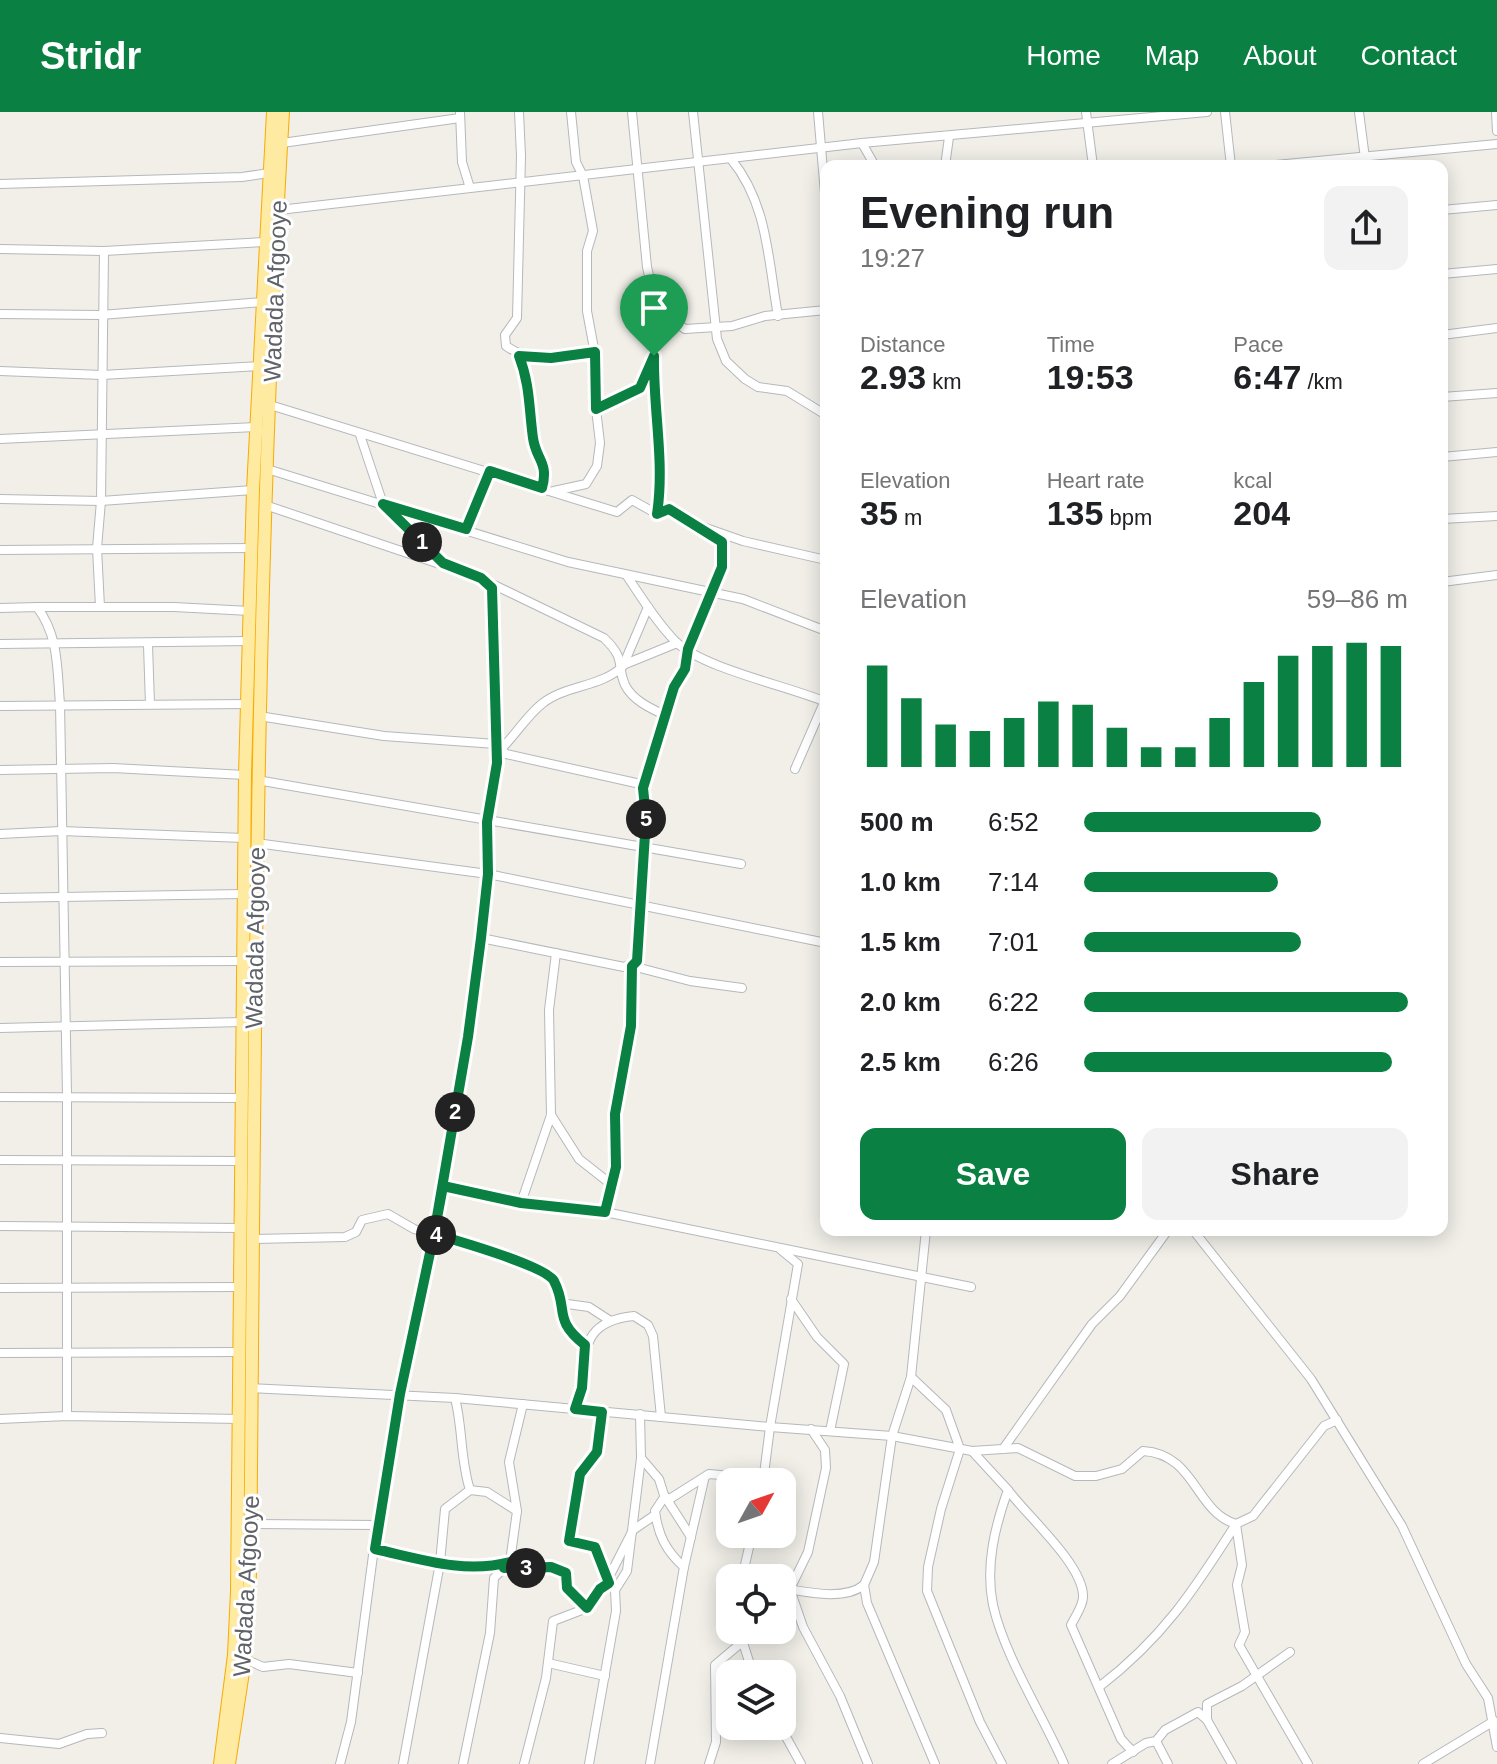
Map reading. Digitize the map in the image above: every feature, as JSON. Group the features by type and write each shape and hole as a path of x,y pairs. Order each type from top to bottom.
{"highway":[{"name":"Wadada Afgooye","path":"229,1764 245,1659 251,1524 251,777 248,704 253,490 273,112"},
{"name":"Wadada Afgooye","path":"251,777 259,716 283,112"},
{"name":"Wadada Afgooye","path":"220,1764 234,1642 241,1352 243,894 250,840"}],"street":[{"path":"519,112 517,318 505,335 506,346 519,356 529,383 533,442 546,473 542,488"},
{"path":"553,491 586,484 597,466 600,443 595,352 587,311 586,276 593,231 583,176 576,162 571,112"},
{"path":"632,112 651,293 657,310 653,404 662,474 657,514"},
{"path":"693,112 716,326 726,361 758,387 787,391 820,411"},
{"path":"818,112 820,160"},
{"path":"279,210 862,143 949,137 1087,116 1207,112"},
{"path":"1225,112 1230,160"},
{"path":"1359,112 1366,160"},
{"path":"1496,112 1497,131"},
{"path":"282,143 460,115 462,162 470,188"},
{"path":"1087,116 1092,160"},
{"path":"946,160 949,137"},
{"path":"862,143 872,160"},
{"path":"1381,160 1497,144"},
{"path":"731,159 749,180 761,213 778,316"},
{"path":"1308,160 1332,160"},
{"path":"0,184 242,177 269,173"},
{"path":"1448,209 1497,205"},
{"path":"0,249 104,251 265,242"},
{"path":"100,607 97,548 101,501 104,251"},
{"path":"1448,273 1497,269"},
{"path":"0,314 101,315 262,302"},
{"path":"657,310 685,329 820,311"},
{"path":"1448,334 1497,328"},
{"path":"519,356 551,358 595,352"},
{"path":"596,409 640,388 654,356"},
{"path":"0,371 102,375 259,366"},
{"path":"1448,397 1497,393"},
{"path":"270,405 617,512 632,500 657,514"},
{"path":"0,439 257,427"},
{"path":"360,435 383,504 443,563"},
{"path":"1448,456 1497,452"},
{"path":"267,469 568,562 743,599 820,629"},
{"path":"466,529 490,471"},
{"path":"0,499 101,501 253,490"},
{"path":"265,505 443,563 604,638 615,649 623,666 625,686 638,701 667,716"},
{"path":"657,514 669,509 703,527 743,541 820,559"},
{"path":"1448,519 1497,516"},
{"path":"605,1212 616,1167 615,1114 631,1026 632,966 637,961 642,907 643,788 688,649 722,567 722,542 703,527"},
{"path":"0,550 252,548"},
{"path":"1448,581 1497,575"},
{"path":"627,576 677,643 720,667 820,698"},
{"path":"340,1764 358,1673 377,1525 400,1394 443,1186 481,938 488,874 487,822 498,747 494,596 487,581"},
{"path":"37,607 48,622 55,644 60,704 61,896 67,1095 64,1226 67,1416"},
{"path":"623,666 648,607"},
{"path":"0,608 250,611"},
{"path":"0,644 148,645 250,641"},
{"path":"498,747 542,703 573,687 603,679 623,666 677,643"},
{"path":"148,645 150,704"},
{"path":"0,706 248,704"},
{"path":"795,769 820,712"},
{"path":"259,716 384,736 498,747 636,783 643,788"},
{"path":"0,770 113,768 251,777 487,822 644,845 741,864"},
{"path":"0,834 61,831 250,840 488,874 820,942"},
{"path":"0,898 243,894"},
{"path":"481,938 632,966 690,981 742,988"},
{"path":"521,1203 551,1115 549,1010 556,953"},
{"path":"0,962 242,961"},
{"path":"0,1028 242,1022"},
{"path":"0,1097 242,1098"},
{"path":"551,1115 579,1159 612,1185"},
{"path":"0,1160 240,1161"},
{"path":"443,1186 521,1203 605,1212 971,1287"},
{"path":"252,1239 345,1237 356,1232 362,1220 388,1214 414,1229 490,1251 549,1275 564,1324 585,1345"},
{"path":"0,1226 240,1228"},
{"path":"796,1590 855,1593 864,1585 874,1562 892,1436 911,1377 925,1236"},
{"path":"1003,1449 1033,1403 1163,1236"},
{"path":"1198,1236 1311,1379 1402,1526 1466,1664 1488,1698 1495,1720 1497,1747"},
{"path":"765,1468 798,1264 781,1250"},
{"path":"0,1288 240,1287"},
{"path":"791,1299 817,1337 844,1364 830,1431"},
{"path":"560,1303 589,1307 609,1320"},
{"path":"575,1409 582,1388 585,1345 597,1329 609,1320 634,1316 648,1325 653,1336 661,1417"},
{"path":"0,1353 241,1352"},
{"path":"911,1377 946,1410 960,1449 947,1485 926,1583 980,1722 1002,1764"},
{"path":"251,1388 455,1398 892,1436 972,1451 1018,1448 1075,1476 1096,1476 1122,1469 1143,1451 1159,1452 1179,1464 1222,1520 1236,1524"},
{"path":"455,1398 464,1439 461,1462 470,1490"},
{"path":"463,1764 490,1633 494,1578 507,1565 517,1511 509,1462 523,1404"},
{"path":"589,1764 616,1611 611,1583 595,1547 569,1541 580,1474 597,1452 602,1412"},
{"path":"524,1764 548,1663 553,1621 587,1608 600,1589 627,1571 641,1458 640,1414"},
{"path":"0,1419 67,1416 240,1419"},
{"path":"1099,1687 1138,1657 1191,1597 1236,1524 1253,1516 1324,1426 1337,1420"},
{"path":"796,1572 808,1552 826,1468 825,1450 811,1429"},
{"path":"972,1451 1060,1551 1083,1592 1083,1602 1071,1625 1121,1739 1133,1752"},
{"path":"641,1458 659,1479 691,1537"},
{"path":"684,1567 662,1540 655,1515 657,1504 716,1473"},
{"path":"650,1764 684,1567 704,1480"},
{"path":"403,1764 440,1563 445,1509 470,1490 487,1492 517,1511"},
{"path":"1008,1490 994,1527 991,1558 993,1605 1064,1764"},
{"path":"611,1583 633,1530 655,1515"},
{"path":"251,1524 377,1525"},
{"path":"1236,1524 1242,1565 1237,1585 1245,1632 1239,1645 1308,1764"},
{"path":"375,1549 440,1563 486,1568 507,1565 551,1567 566,1573 567,1588 587,1608"},
{"path":"864,1585 867,1603 935,1764"},
{"path":"796,1611 840,1696 868,1764"},
{"path":"709,1764 716,1742 715,1665 740,1644"},
{"path":"1207,1720 1207,1704 1290,1652"},
{"path":"245,1659 263,1667 289,1664 358,1673"},
{"path":"548,1663 605,1676"},
{"path":"1112,1764 1156,1741 1165,1730 1198,1712 1207,1720 1232,1764"},
{"path":"1423,1764 1495,1720"},
{"path":"0,1738 59,1744 87,1734 102,1733"},
{"path":"788,1740 801,1764"},
{"path":"1156,1741 1168,1764"}],"route":[{"path":"654,356 640,388 596,409 595,352 551,358 519,356 529,383 533,442 546,473 542,488 490,471 466,529 383,504 443,563 487,581 492,588 497,763 487,822 488,874 468,1037 434,1234 400,1394 375,1549 462,1567 486,1568 510,1562 504,1568 551,1567 566,1573 567,1588 587,1608 604,1584 609,1583 609,1577 595,1547 569,1541 580,1474 597,1452 602,1412 575,1409 582,1388 585,1345 564,1324 556,1285 549,1275 490,1251 434,1234 443,1186 521,1203 605,1212 616,1167 615,1114 631,1026 632,966 637,961 642,907 646,818 643,788 674,687 685,669 688,649 722,567 722,542 703,527 669,509 657,514 662,474 653,404 654,356"}]}
